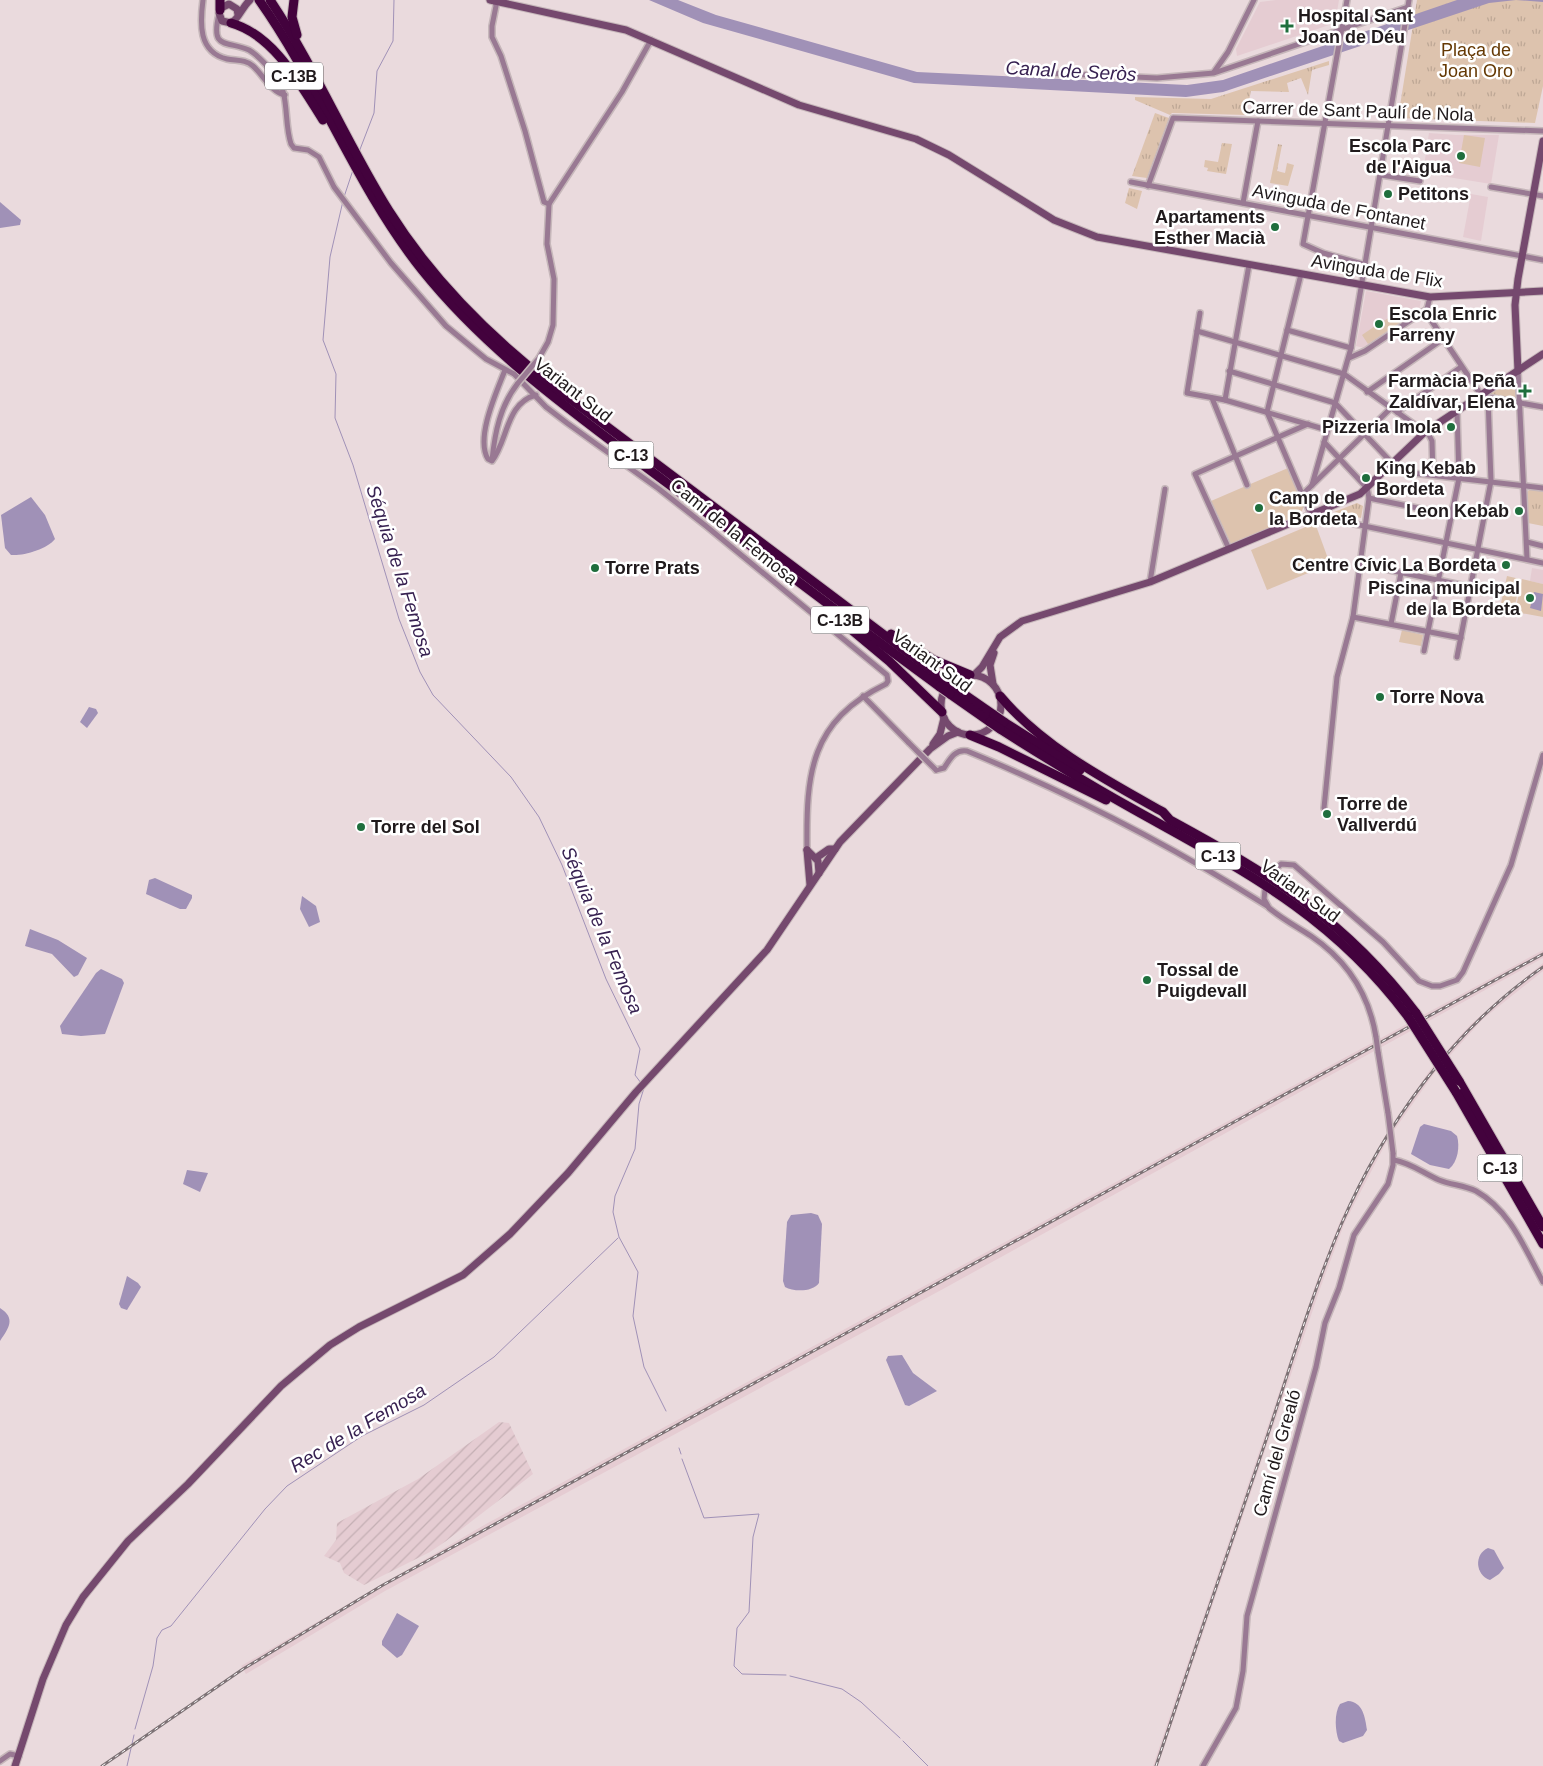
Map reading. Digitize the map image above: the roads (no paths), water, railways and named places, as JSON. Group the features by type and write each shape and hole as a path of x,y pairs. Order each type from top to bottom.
{"highway":[{"path":"219,12 220,0"},
{"name":"C-13B","path":"294,0 292,11 295,30 324,92"},
{"name":"C-13","path":"266,2 298,46 394,219 420,256 450,292 492,335 557,389 772,552"},
{"name":"C-13","path":"266,2 339,145"},
{"name":"C-13B","path":"228,23 256,33 279,58 312,103 339,145"},
{"name":"Variant Sud","path":"339,145 362,185 391,228 450,303 503,355 576,414 735,534 942,683"},
{"name":"C-13B","path":"735,534 738,540 868,643 943,715"},
{"name":"C-13B","path":"772,552 778,552 851,607 921,653 944,666 972,675"},
{"name":"Variant Sud","path":"772,552 952,691 1002,725 1097,788 1244,871 1292,902 1332,934 1412,1015"},
{"path":"1000,696 1019,715 1066,753 1110,782 1163,812 1170,820"},
{"name":"Variant Sud","path":"1002,725 1170,820"},
{"path":"970,735 999,747 1122,808 1234,868 1244,871"},
{"name":"C-13","path":"1170,820 1268,875 1318,911 1369,958 1459,1081 1523,1193 1531,1200 1543,1220"},
{"name":"C-13","path":"1412,1015 1543,1244"},
{"path":"1523,1193 1543,1227"}],"main road":[{"path":"249,0 238,15 228,23 220,19 219,12 224,6 249,0"},
{"name":"Avinguda de Flix","path":"493,0 620,28 652,39 799,105 900,134 927,144 1066,226 1097,237 1430,297 1543,291"},
{"path":"232,5 237,9 238,15"},
{"path":"1518,371 1516,292 1543,142"},
{"path":"15,1766 42,1679 66,1625 83,1597 128,1542 188,1484 281,1386 330,1345 359,1327 463,1275 490,1254 568,1173 646,1082 767,950 835,848 930,749 940,734 943,715 942,700 946,688 958,678 972,675 982,667 996,641 1004,633 1015,625 1026,621 1147,583 1354,497 1367,488 1425,432 1484,395 1543,354"},
{"path":"992,658 1004,638 1026,621"},
{"path":"943,715 958,732 970,735 983,733 994,725 1001,709 1000,696 993,684 990,668 994,649 1004,633"},
{"path":"972,675 986,679 993,684"},
{"path":"930,749 948,736 958,732"},
{"path":"816,858 829,849 835,848"},
{"path":"807,850 816,858 821,869"},
{"path":"807,850 810,886"},
{"path":"809,866 821,869"}],"street":[{"path":"203,0 201,28 208,46 222,57 249,63 275,90 284,95"},
{"path":"493,0 496,6 492,37 501,56 525,131 538,186 544,202 548,204"},
{"path":"1214,72 1226,55 1254,0"},
{"path":"1347,0 1302,244 1323,253 1366,265"},
{"path":"1312,484 1349,358 1382,175 1409,0"},
{"path":"1022,72 1157,78 1214,72 1238,66 1408,7"},
{"path":"218,32 219,12"},
{"path":"218,32 228,23"},
{"name":"Camí de la Femosa","path":"218,32 220,39 225,44 247,50 258,58 279,80 284,95 291,144 294,148 308,150 319,157 341,195 391,263 446,326 486,359 514,374 567,423 706,526 882,670 888,677 888,681 849,706 833,724 812,766 807,805 807,850"},
{"path":"492,461 499,420 506,402 518,383 539,358 548,342 553,325 554,280 547,236 548,204 622,92 652,39"},
{"path":"1226,55 1230,64 1238,66"},
{"name":"Carrer de Sant Paulí de Nola","path":"1148,186 1173,118 1543,131"},
{"path":"1243,203 1258,120"},
{"path":"1382,175 1420,181"},
{"name":"Avinguda de Fontanet","path":"1131,182 1373,226 1543,260"},
{"path":"1490,187 1543,196"},
{"path":"1225,400 1249,265"},
{"path":"1300,274 1266,412 1311,514 1543,562"},
{"path":"1430,297 1427,309 1429,317 1461,367 1484,395 1491,481 1457,657"},
{"path":"1349,358 1365,351 1427,309"},
{"path":"1200,312 1187,393 1225,400 1327,430"},
{"path":"1287,330 1351,348"},
{"path":"1197,331 1344,374 1425,432 1432,441 1433,475"},
{"path":"1367,392 1443,339"},
{"path":"1397,412 1461,367"},
{"path":"492,461 486,456 485,436 490,407 505,370"},
{"path":"1229,371 1335,403 1392,463"},
{"path":"1518,371 1527,559"},
{"path":"492,461 498,453 515,410 525,398 536,395"},
{"path":"1484,395 1543,407"},
{"path":"1212,398 1247,485"},
{"path":"1303,494 1391,408"},
{"path":"1424,651 1459,478 1457,411"},
{"path":"1229,549 1195,474 1308,424"},
{"path":"1324,442 1367,488 1369,498 1353,617 1338,677 1324,808"},
{"path":"1385,470 1543,488"},
{"path":"1147,583 1165,489"},
{"path":"1369,498 1451,514"},
{"path":"1327,508 1330,518"},
{"path":"1526,542 1543,546"},
{"path":"1360,564 1471,587"},
{"path":"1391,624 1401,573"},
{"path":"1353,617 1461,638"},
{"name":"Camí del Grealó","path":"863,696 936,770 944,768 954,754 960,750 967,751 1071,797 1217,874 1267,906 1324,947 1347,969 1359,985 1368,1004 1376,1038 1394,1160 1386,1189 1359,1225 1348,1249 1339,1288 1325,1323 1316,1367 1249,1610 1245,1627 1242,1677 1236,1708 1202,1766"},
{"path":"1273,872 1283,863 1296,867 1383,942 1419,981 1432,986 1440,986 1457,980 1501,892 1511,865 1543,755"},
{"path":"1265,890 1264,898 1267,906"},
{"path":"1394,1160 1410,1164 1437,1179 1468,1187 1484,1196 1514,1228 1543,1282"},
{"path":"0,1761 10,1754 19,1756"}],"waterway":[{"name":"Séquia de la Femosa","path":"359,152 374,113 377,71 393,41 394,0"},
{"name":"Séquia de la Femosa","path":"344,197 353,170"},
{"name":"Séquia de la Femosa","path":"343,201 330,257 323,340 336,374 335,418 353,465 399,619 420,672 433,695 511,777 539,817 562,865 606,979 640,1049 635,1075 641,1083"},
{"name":"Séquia de la Femosa","path":"644,1088 639,1104 635,1149 615,1196 613,1212 619,1237 638,1272 633,1316 644,1367 666,1411"},
{"name":"Rec de la Femosa","path":"135,1729 153,1666 157,1638 162,1630 171,1626 265,1509 287,1486 362,1436 424,1405 494,1357 618,1238"},
{"name":"Séquia de la Femosa","path":"679,1448 681,1454"},
{"name":"Séquia de la Femosa","path":"682,1459 704,1518 759,1514 753,1537 749,1612 737,1628 734,1666 742,1674 786,1675"},
{"name":"Séquia de la Femosa","path":"790,1676 842,1689 861,1702 900,1738"},
{"name":"Rec de la Femosa","path":"127,1766 134,1735"},
{"name":"Séquia de la Femosa","path":"903,1741 928,1766"}],"railway":[{"path":"102,1766 243,1669 383,1585 1543,954"},
{"path":"1156,1766 1310,1306 1330,1252 1358,1188 1378,1151 1424,1082 1480,1019 1510,992 1543,967"}],"place":[{"name":"Hospital Sant Joan de Déu","path":"1287,26"},
{"name":"Escola Parc de l'Aigua","path":"1461,156"},
{"name":"Petitons","path":"1388,194"},
{"name":"Apartaments Esther Macià","path":"1275,227"},
{"name":"Escola Enric Farreny","path":"1379,324"},
{"name":"Farmàcia Peña Zaldívar, Elena","path":"1525,391"},
{"name":"Pizzeria Imola","path":"1451,427"},
{"name":"King Kebab Bordeta","path":"1366,478"},
{"name":"Camp de la Bordeta","path":"1259,508"},
{"name":"Leon Kebab","path":"1519,511"},
{"name":"Centre Cívic La Bordeta","path":"1506,565"},
{"name":"Torre Prats","path":"595,568"},
{"name":"Piscina municipal de la Bordeta","path":"1530,598"},
{"name":"Torre Nova","path":"1380,697"},
{"name":"Torre de Vallverdú","path":"1327,814"},
{"name":"Torre del Sol","path":"361,827"},
{"name":"Tossal de Puigdevall","path":"1147,980"}],"park label":[{"name":"Plaça de Joan Oro","path":"1476,60"}],"water label":[{"name":"Canal de Seròs","path":"1071,71"}]}
